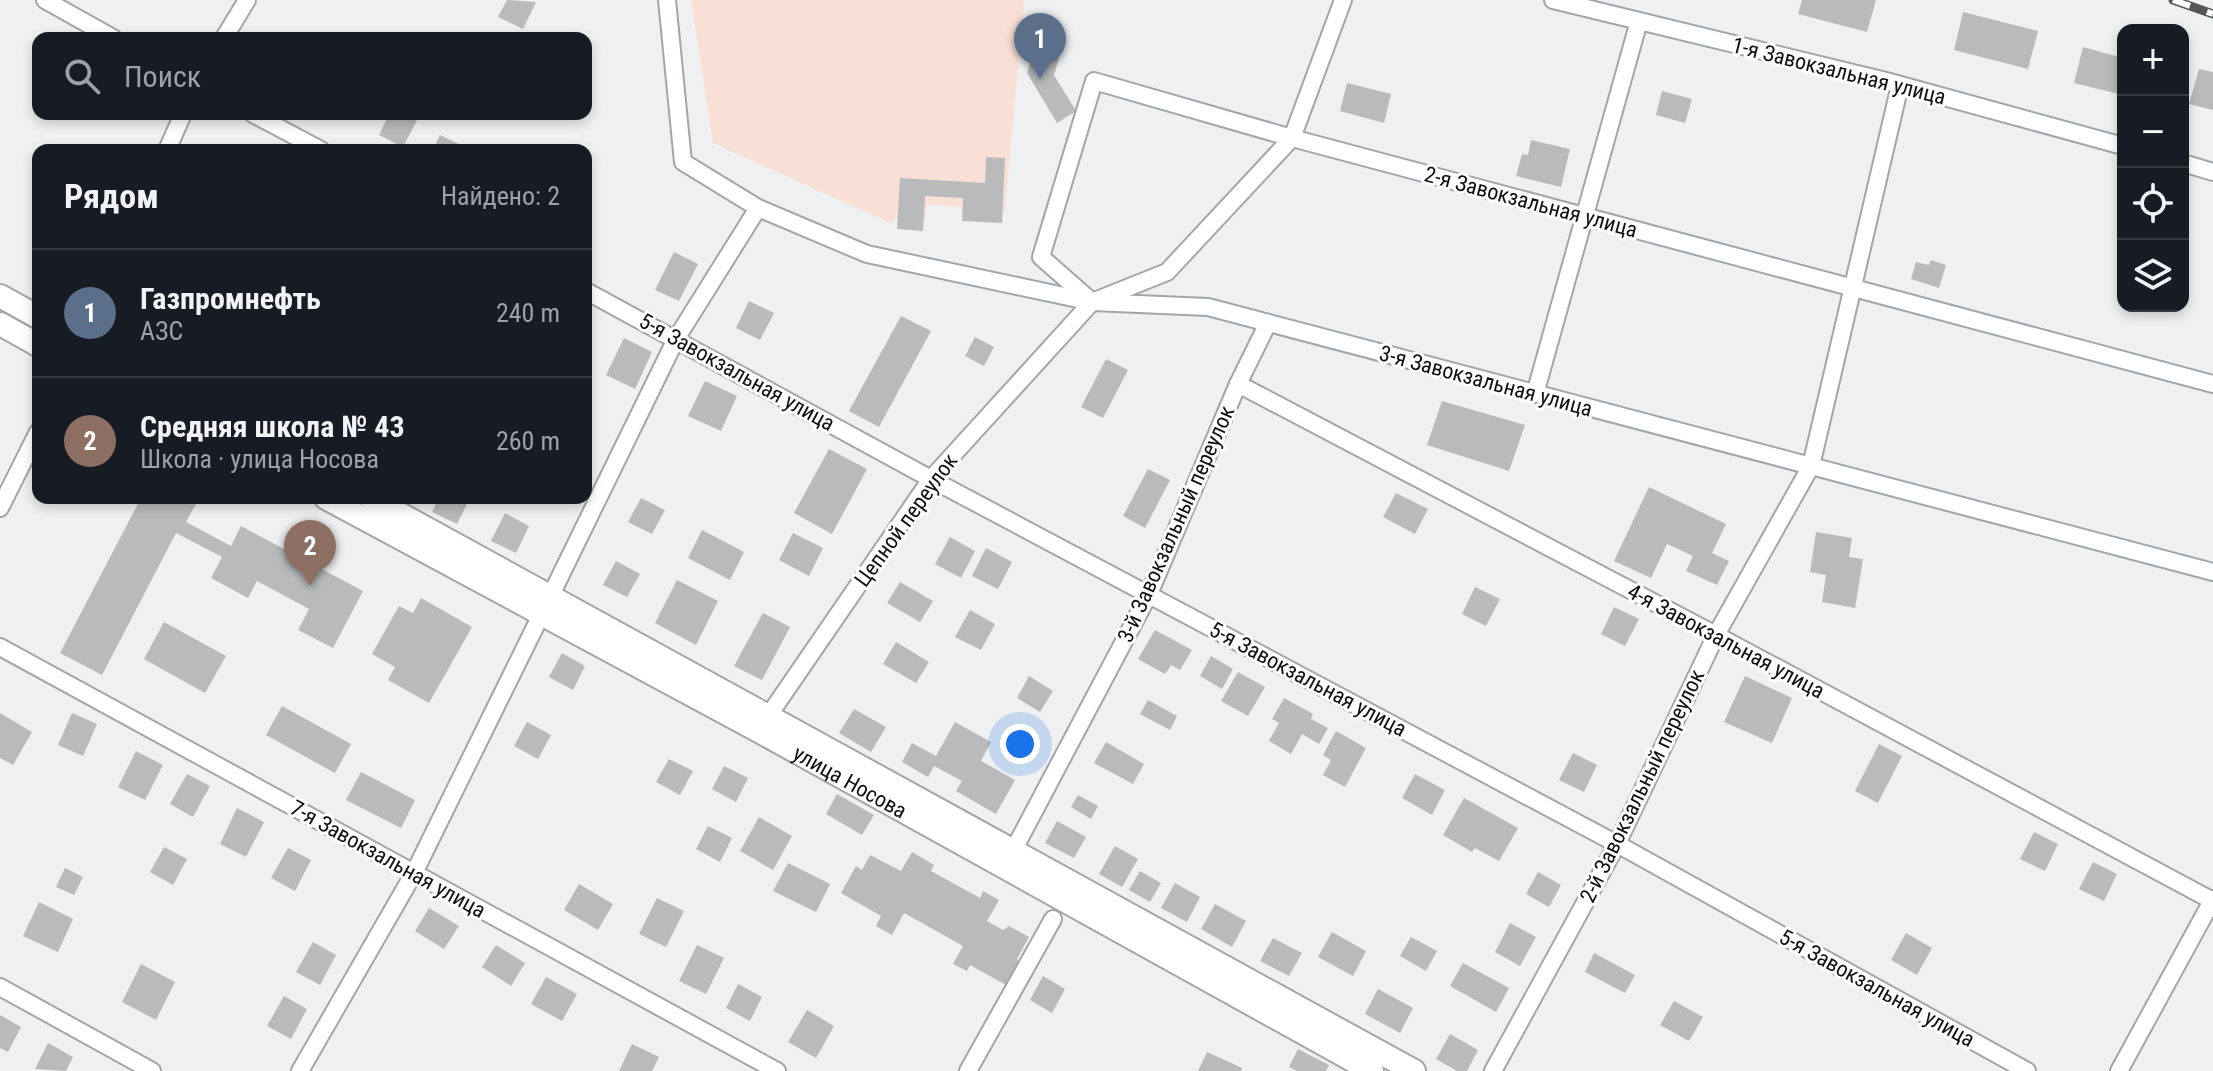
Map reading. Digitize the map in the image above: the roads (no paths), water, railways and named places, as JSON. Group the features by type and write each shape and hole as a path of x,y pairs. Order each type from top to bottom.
{"main road":[{"path":"0,296 32,314"},
{"path":"0,324 32,342"},
{"name":"улица Носова","path":"339,504 547,604"},
{"name":"улица Носова","path":"381,504 547,604 1009,860 1372,1071"},
{"name":"улица Носова","path":"1009,860 1414,1071"}],"street":[{"path":"45,0 102,32"},
{"path":"228,32 247,0"},
{"name":"3-я Завокзальная улица","path":"667,0 683,162 758,208 867,254 1092,302 1208,307 2213,572"},
{"path":"1092,302 1167,272 1292,138 1343,0"},
{"name":"1-я Завокзальная улица","path":"1553,0 1900,85 2117,144"},
{"path":"1535,394 1639,21"},
{"name":"2-я Завокзальная улица","path":"1092,302 1041,257 1094,81 1292,138 2213,384"},
{"name":"2-й Завокзальный переулок","path":"1493,1071 1617,844 1716,635 1811,466 1900,85"},
{"path":"170,144 180,120"},
{"path":"264,120 310,144"},
{"path":"2189,165 2213,172"},
{"path":"300,1071 414,873 676,339 758,208"},
{"name":"5-я Завокзальная улица","path":"592,294 931,479 1617,844 2027,1071"},
{"name":"Цепной переулок","path":"763,723 931,479 1092,302"},
{"name":"3-й Завокзальный переулок","path":"1009,860 1149,594 1238,384 1268,323"},
{"name":"4-я Завокзальная улица","path":"1238,384 2213,900"},
{"path":"0,508 32,444"},
{"name":"7-я Завокзальная улица","path":"0,647 777,1071"},
{"path":"2119,1071 2213,900"},
{"path":"968,1071 1053,919"},
{"path":"0,987 152,1071"}],"railway":[{"path":"2173,0 2213,14"}],"place":[{"name":"Газпромнефть","path":"1040,79"},
{"name":"Средняя школа № 43","path":"310,586"}]}
